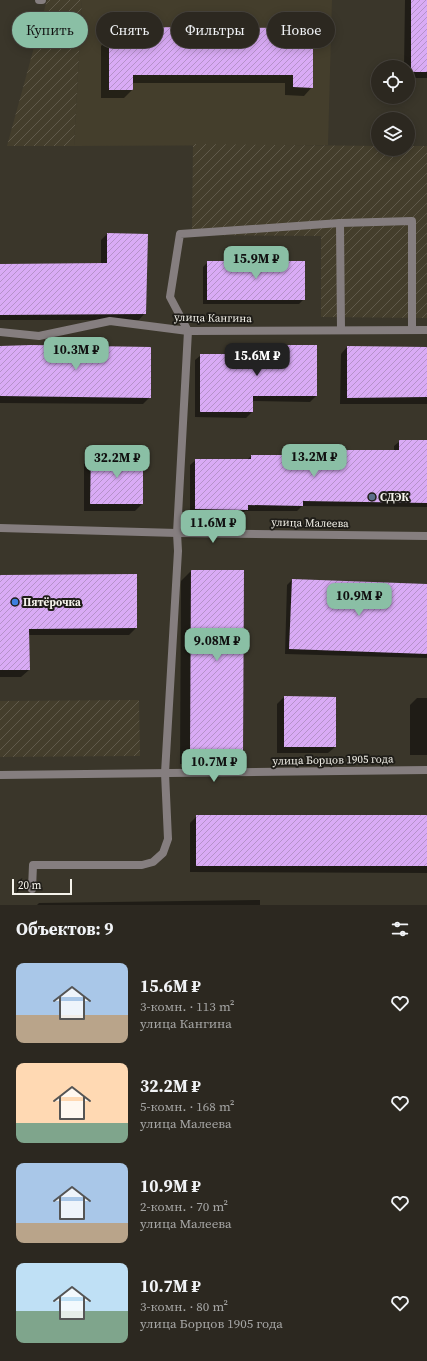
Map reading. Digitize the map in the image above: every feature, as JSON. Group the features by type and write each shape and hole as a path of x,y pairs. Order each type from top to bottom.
{"street":[{"path":"32,889 33,865 142,865 153,862 163,853 168,839 165,773 178,551 177,533 188,331 170,297 180,234 340,223 412,221 412,330"},
{"path":"340,223 341,329"},
{"name":"улица Кангина","path":"0,332 39,336 110,321 188,331 341,329 427,330"},
{"name":"улица Малеева","path":"0,528 177,533 427,536"},
{"name":"улица Борцов 1905 года","path":"0,775 427,770"}],"shaded area":[{"path":"47,0 82,0 81,12 44,12"},
{"path":"82,0 332,0 332,12 267,12 267,48 331,48 328,145 74,146 79,48 88,48 88,12 81,12"},
{"path":"34,48 79,48 74,146 7,146"},
{"path":"193,144 371,146 371,156 415,156 415,146 427,146 427,318 321,317 321,236 192,235"},
{"path":"139,700 140,756 0,757 0,701"}],"building":[{"path":"411,0 427,0 427,72 415,72 415,60 411,60"},
{"path":"163,27 171,27 171,48 259,48 259,28 267,28 267,48 313,48 313,88 293,87 293,75 133,75 133,90 109,90 109,48 163,48"},
{"path":"107,233 148,234 146,314 0,315 0,264 107,263"},
{"path":"207,261 305,261 305,300 207,300"},
{"path":"31,345 151,347 151,398 0,396 0,346"},
{"path":"264,345 317,345 317,396 253,396 253,412 200,412 200,354 264,354"},
{"path":"347,346 427,347 427,397 347,398"},
{"path":"399,440 427,440 427,503 303,501 303,506 248,505 248,510 195,509 195,459 251,459 251,455 323,455 323,450 399,450"},
{"path":"91,453 143,454 143,504 90,504"},
{"path":"191,570 244,570 243,754 190,754"},
{"path":"137,574 137,628 29,629 30,670 0,670 0,575"},
{"path":"292,579 427,584 427,654 289,649"},
{"path":"284,696 336,697 336,747 284,747"},
{"path":"196,815 427,815 427,866 196,866"}],"place":[{"name":"СДЭК","path":"372,497"},
{"name":"Пятёрочка","path":"15,602"}]}
